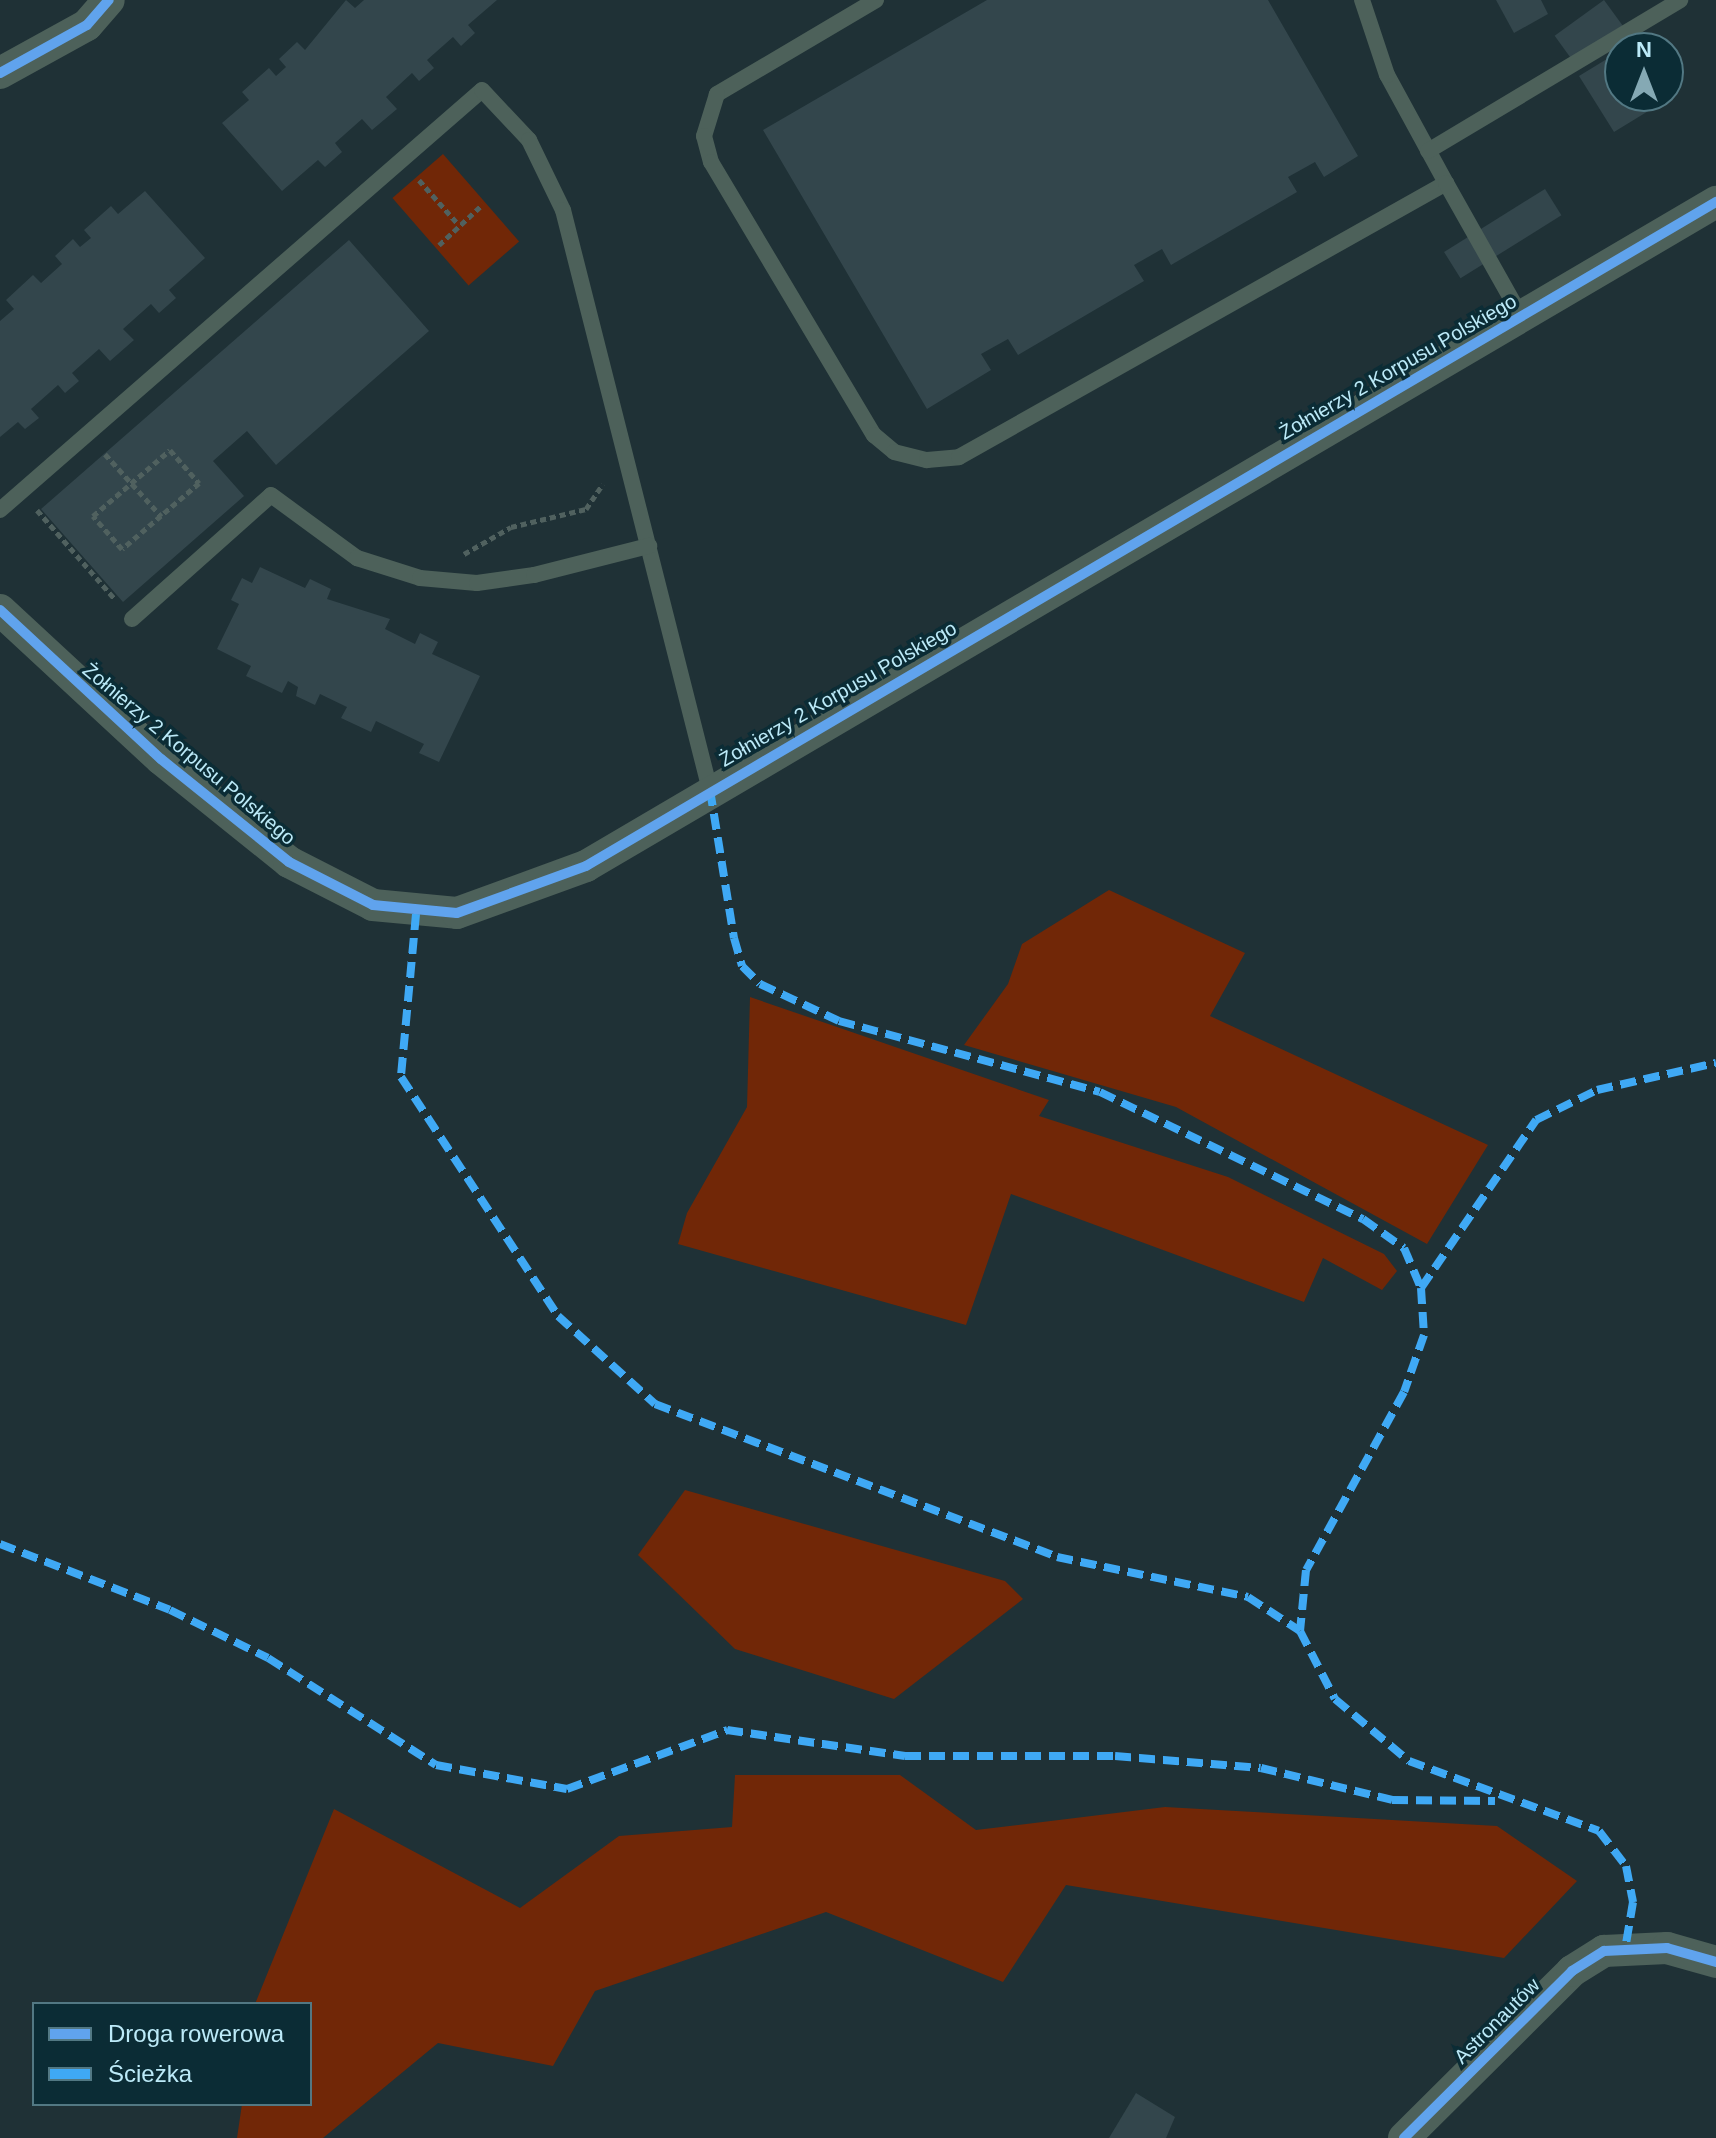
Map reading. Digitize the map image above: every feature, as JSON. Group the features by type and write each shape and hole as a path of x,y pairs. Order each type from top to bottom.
{"street":[{"path":"0,73 87,25 109,0"},
{"name":"Żołnierzy 2 Korpusu Polskiego","path":"0,610 243,827 329,886 373,905 457,913 500,901 586,866 710,790 1716,202"},
{"name":"Astronautów","path":"1404,2138 1572,1971 1626,1944 1716,1962"}],"lane":[{"path":"876,0 717,94 704,136 711,162 874,435 894,452 959,457 1446,183"},
{"path":"1362,0 1387,75 1521,316"},
{"path":"1428,151 1680,0"},
{"path":"0,510 482,90 529,140 563,210 710,790"},
{"path":"132,619 271,495 357,558 420,578 477,583 534,575 649,546"}],"path":[{"path":"413,173 459,225"},
{"path":"439,245 483,204"},
{"path":"100,449 161,516"},
{"path":"170,450 199,483 161,516 122,549 93,516 170,450"},
{"path":"454,559 511,527 586,509 610,473"},
{"path":"34,506 132,619"}],"shaded area":[{"path":"443,154 519,242 469,286 392,198"},
{"path":"1109,890 1245,953 1210,1016 1488,1145 1427,1244 1176,1107 964,1045 1008,984 1022,944"},
{"path":"750,997 1049,1100 1039,1116 1228,1177 1384,1254 1397,1271 1382,1290 1323,1258 1304,1302 1011,1194 966,1325 678,1244 687,1213 747,1107"},
{"path":"685,1490 1005,1581 1023,1599 894,1699 735,1649 638,1555"},
{"path":"735,1775 900,1775 976,1830 1165,1807 1497,1826 1577,1881 1504,1958 1066,1885 1003,1982 826,1912 595,1991 553,2066 438,2043 323,2138 237,2138 242,2106 312,2106 312,2002 256,2002 334,1809 520,1908 619,1836 732,1827"}],"building":[{"path":"346,0 355,8 364,0 497,0 468,25 475,33 461,46 453,37 427,60 434,68 419,81 412,73 386,97 397,109 372,130 362,119 335,143 342,152 325,167 318,160 282,191 222,123 249,100 242,92 269,68 276,76 286,67 279,59 297,42 305,50"},
{"path":"987,0 1268,0 1358,156 1324,177 1315,162 1288,177 1297,192 1171,265 1162,249 1134,265 1144,281 1018,355 1008,339 981,354 991,370 927,409 763,130"},
{"path":"1496,0 1541,0 1548,14 1514,33"},
{"path":"1604,0 1625,29 1604,32 1604,44 1576,65 1555,36"},
{"path":"1604,61 1604,112 1647,112 1614,132 1579,76"},
{"path":"1545,189 1561,215 1461,278 1444,252"},
{"path":"145,191 205,258 169,290 176,298 159,313 151,304 123,329 134,340 110,361 99,349 72,373 79,381 65,393 58,385 31,409 39,418 25,429 18,422 0,437 0,321 14,309 6,300 33,275 41,283 62,264 55,256 73,239 80,247 91,238 84,230 111,206 118,214"},
{"path":"349,240 429,331 276,465 247,431 213,461 244,496 123,602 41,509"},
{"path":"260,567 305,588 310,579 331,589 327,599 390,619 385,629 415,644 420,633 438,642 432,654 480,676 439,762 419,753 424,744 376,721 371,732 341,718 347,707 320,694 315,705 296,696 298,687 288,681 282,693 246,676 251,666 217,649 239,604 231,600 242,578 252,583"},
{"path":"1136,2093 1175,2117 1166,2138 1109,2138"}],"marked path":[{"path":"710,790 734,938 742,966 760,984 839,1021 1100,1092 1363,1219 1404,1248 1421,1288 1424,1335 1404,1392 1306,1570 1300,1631 1335,1699 1409,1761 1599,1831 1626,1866 1633,1902 1626,1944"},
{"path":"416,914 401,1077 558,1316 655,1404 1057,1557 1248,1597 1300,1631"},
{"path":"1421,1288 1536,1120 1597,1090 1716,1063"},
{"path":"0,1544 170,1610 268,1658 436,1765 567,1789 727,1730 905,1756 1115,1756 1261,1768 1392,1800 1495,1801"}],"cycle path":[{"path":"0,73 87,25 109,0"},
{"path":"0,610 161,759 289,862 373,905 457,913 586,866 1716,202"},
{"path":"1404,2138 1572,1971 1604,1951 1667,1948 1716,1962"}]}
